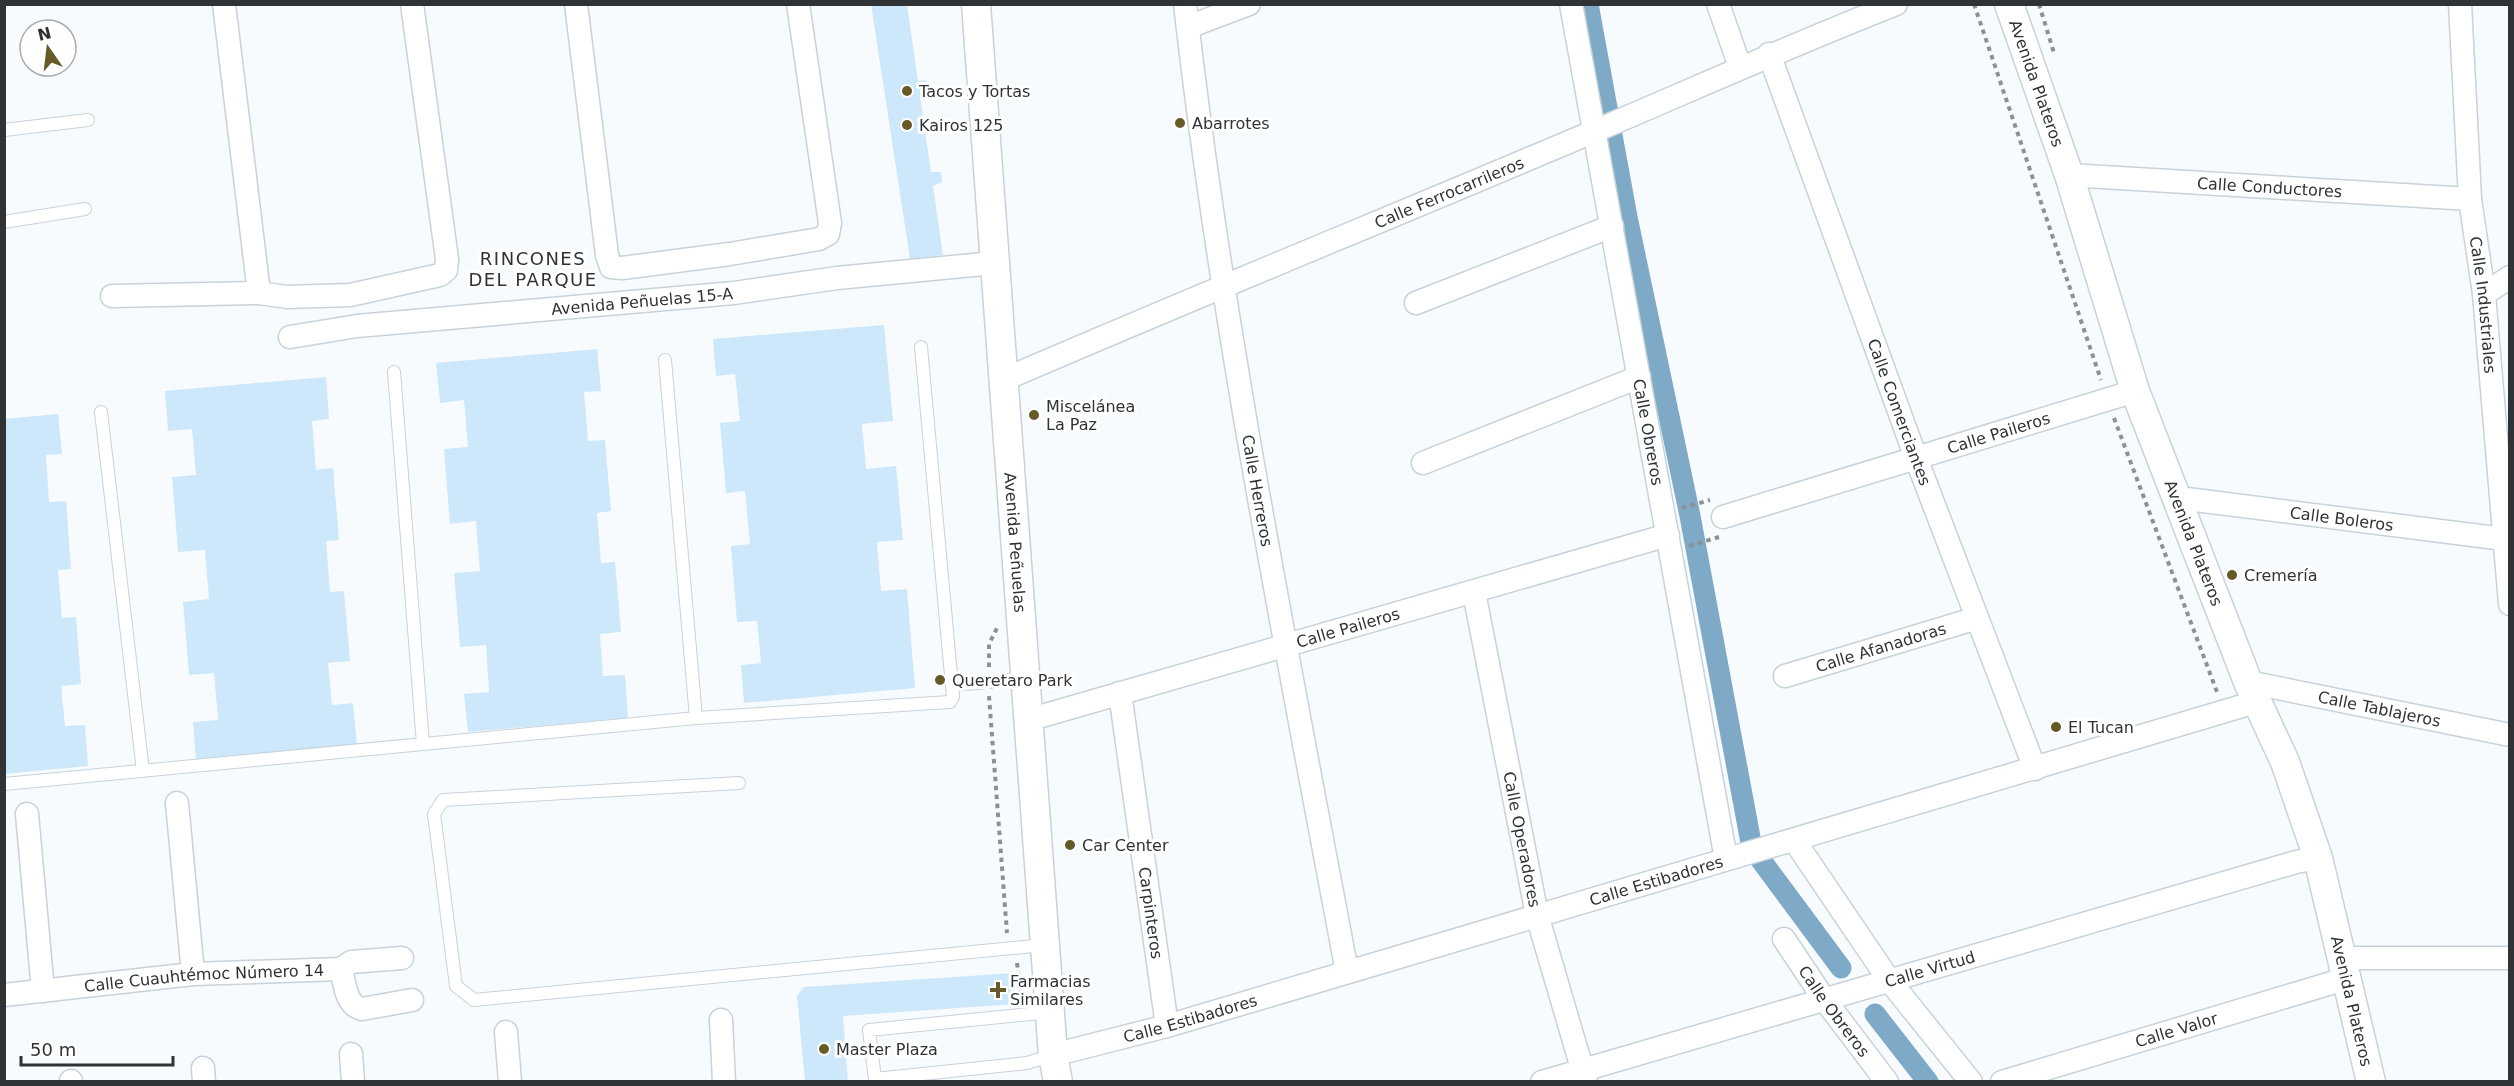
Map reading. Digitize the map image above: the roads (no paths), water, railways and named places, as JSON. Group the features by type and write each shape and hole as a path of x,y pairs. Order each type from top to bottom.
{"street":[{"path":"224,4 259,293"},
{"path":"112,296 259,293 287,297 350,295 440,275 446,270 447,259 412,4"},
{"path":"576,4 607,255 611,267 622,268 730,255 819,239 828,234 830,223 798,4"},
{"name":"Avenida Peñuelas","path":"976,4 1044,945 1056,1068"},
{"name":"Calle Herreros","path":"1185,4 1224,284 1286,646 1347,972"},
{"path":"1188,27 1249,4"},
{"name":"Calle Obreros","path":"1571,4 1601,128 1612,226 1668,536 1730,858"},
{"path":"1718,4 1740,67"},
{"name":"Calle Ferrocarrileros","path":"1003,380 1224,284 1634,114 1769,54 1896,4"},
{"name":"Avenida Plateros","path":"2008,4 2069,175 2135,391 2179,498 2253,692 2285,762 2318,858 2346,968 2371,1082"},
{"name":"Calle Industriales","path":"2466,8 2470,199 2484,294 2510,604"},
{"name":"Calle Comerciantes","path":"1769,54 1916,458 2035,769"},
{"name":"Calle Conductores","path":"2069,175 2470,199"},
{"path":"1416,303 1612,226"},
{"path":"730,255 734,293"},
{"path":"704,258 709,295"},
{"name":"Avenida Peñuelas 15-A","path":"290,337 369,325 734,293 837,278 994,263"},
{"path":"2484,294 2510,277"},
{"path":"369,325 375,291"},
{"path":"350,295 369,325"},
{"path":"1423,463 1640,377"},
{"name":"Calle Paileros","path":"1719,508 1916,458 2135,391"},
{"name":"Calle Boleros","path":"2179,498 2504,539"},
{"name":"Calle Paileros","path":"1028,720 1668,536"},
{"name":"Calle Operadores","path":"1474,592 1537,915 1585,1075"},
{"name":"Calle Afanadoras","path":"1785,676 1977,618"},
{"name":"Calle Estibadores","path":"1056,1068 1167,1026 2225,712 2253,692"},
{"name":"Calle Tablajeros","path":"2253,692 2510,735"},
{"name":"Carpinteros","path":"1120,693 1167,1026"},
{"path":"177,803 193,975"},
{"path":"27,814 43,991"},
{"path":"1794,840 1889,980 1971,1082"},
{"name":"Calle Virtud","path":"1542,1082 1585,1075 1824,999 2296,862 2318,858"},
{"name":"Calle Obreros","path":"1784,939 1824,999 1887,1082"},
{"name":"Calle Cuauhtémoc Número 14","path":"4,995 193,975 341,969 351,962 402,958"},
{"name":"Calle Valor","path":"2002,1082 2346,968 2510,958"},
{"path":"341,969 350,1002 355,1007 362,1009 412,1000"},
{"path":"721,1020 724,1082"},
{"path":"506,1032 510,1082"},
{"path":"351,1054 353,1082"}],"lane":[{"path":"4,130 88,120"},
{"path":"4,222 85,210"},
{"path":"4,784 696,718 950,702 953,697 921,347"},
{"path":"665,360 696,718"},
{"path":"394,372 423,744"},
{"path":"101,412 143,771"},
{"path":"952,685 1025,679"},
{"path":"740,783 443,800 435,814 456,986 474,1000 1044,945"},
{"path":"1050,1012 869,1030 875,1079 1027,1063 1056,1068"}],"waterway":[{"path":"1588,4 1627,217 1690,516 1752,848 1841,968"},
{"path":"1875,1014 1928,1082"}],"place":[{"name":"Tacos y Tortas","path":"907,91"},
{"name":"Abarrotes","path":"1180,123"},
{"name":"Kairos 125","path":"907,125"},
{"name":"Miscelánea La Paz","path":"1034,415"},
{"name":"Cremería","path":"2232,575"},
{"name":"Queretaro Park","path":"940,680"},
{"name":"El Tucan","path":"2056,727"},
{"name":"Car Center","path":"1070,845"},
{"name":"Farmacias Similares","path":"998,990"},
{"name":"Master Plaza","path":"824,1049"}],"district":[{"name":"RINCONES DEL PARQUE","path":"533,269"}]}
